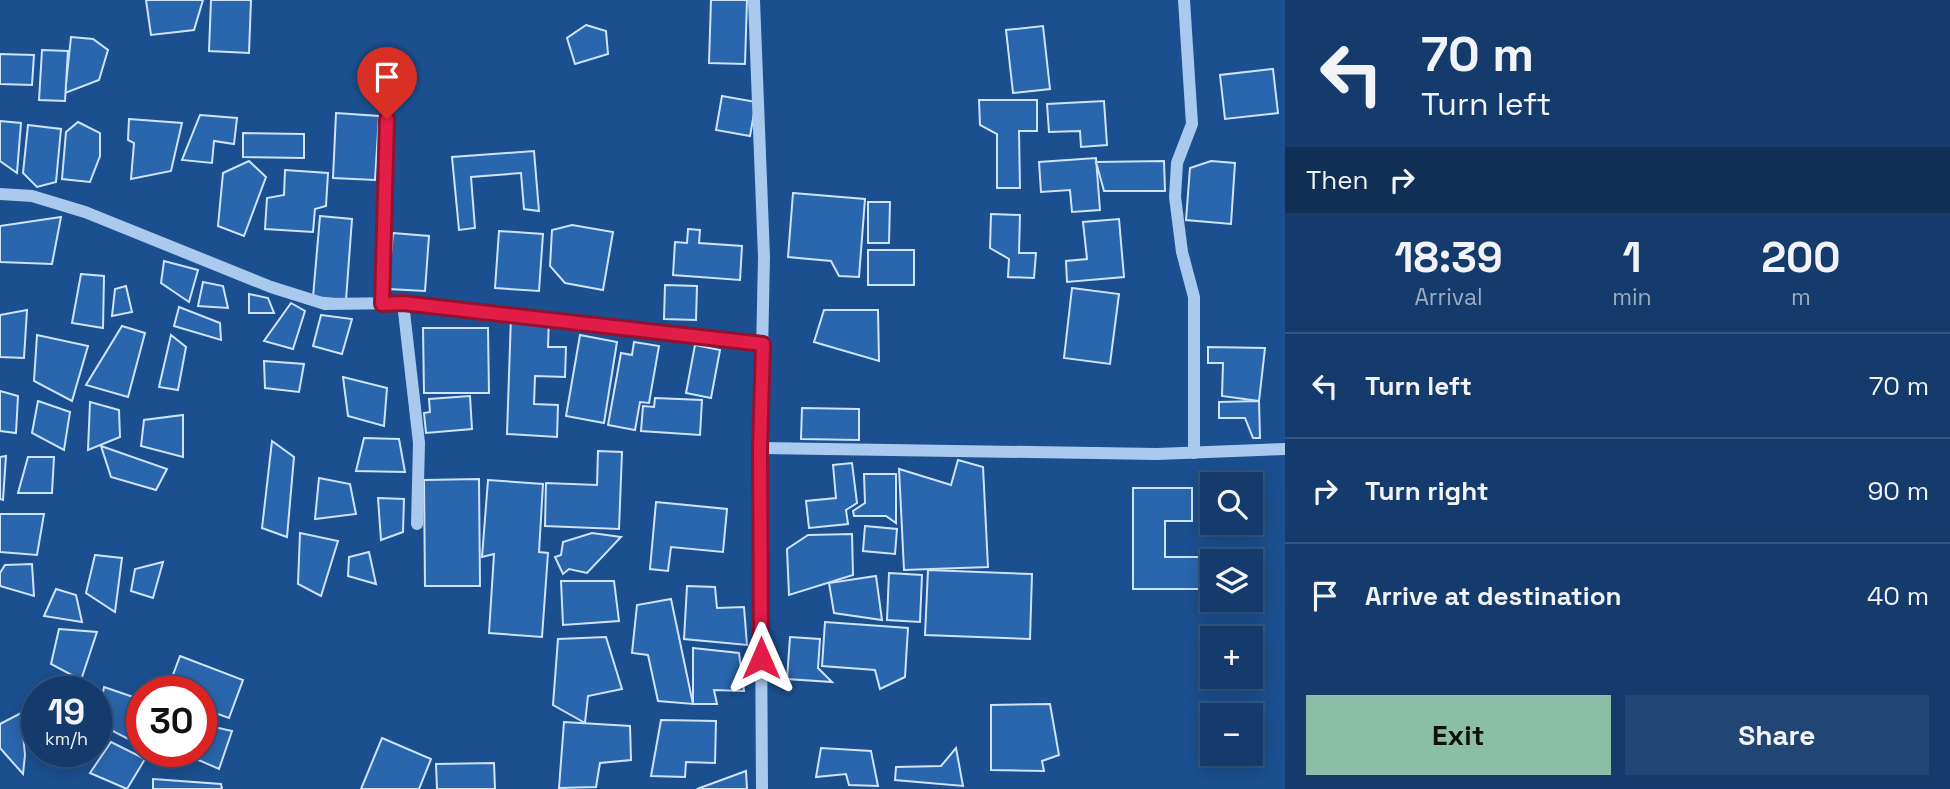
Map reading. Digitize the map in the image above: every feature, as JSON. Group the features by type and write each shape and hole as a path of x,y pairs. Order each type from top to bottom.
{"street":[{"path":"754,0 764,257 760,448 762,789"},
{"path":"1184,0 1192,124 1178,163 1175,197 1182,252 1194,297 1194,453"},
{"path":"382,304 387,119"},
{"path":"0,194 32,196 85,212 271,287 325,304 403,303 763,344"},
{"path":"403,303 419,443 417,524"},
{"path":"760,448 1194,453 1285,449"}],"building":[{"path":"146,0 203,0 194,30 151,35"},
{"path":"211,0 251,0 249,53 209,51"},
{"path":"711,0 747,0 745,64 709,63"},
{"path":"586,25 606,31 608,54 575,64 567,38"},
{"path":"1043,26 1050,89 1013,93 1006,30"},
{"path":"71,37 93,39 108,50 99,80 65,93"},
{"path":"42,50 68,51 65,101 39,100"},
{"path":"0,54 34,55 32,85 0,84"},
{"path":"1273,69 1278,113 1225,119 1220,75"},
{"path":"722,96 756,102 750,136 716,130"},
{"path":"979,100 1037,100 1037,131 1019,131 1020,188 997,188 997,134 980,125"},
{"path":"1104,101 1107,145 1081,147 1080,131 1049,132 1047,104"},
{"path":"336,113 379,116 375,180 333,178"},
{"path":"200,115 237,118 234,144 214,141 212,163 182,160"},
{"path":"129,119 182,123 171,171 131,179 134,143 128,140"},
{"path":"0,121 21,123 17,173 0,161"},
{"path":"78,122 100,133 100,156 90,182 62,179 66,132"},
{"path":"28,125 61,129 56,182 37,187 23,173"},
{"path":"243,133 304,134 304,158 243,157"},
{"path":"534,151 539,211 524,209 521,173 471,177 475,228 459,230 452,157"},
{"path":"1096,158 1100,210 1072,212 1070,190 1041,192 1039,162"},
{"path":"249,161 266,177 244,236 218,226 223,173"},
{"path":"1164,161 1165,191 1104,191 1096,162"},
{"path":"1211,161 1235,163 1231,224 1186,220 1190,168"},
{"path":"285,170 328,173 326,206 315,209 313,232 265,229 267,198 284,195"},
{"path":"793,193 865,199 859,277 839,276 831,261 788,257"},
{"path":"868,202 890,202 889,243 868,243"},
{"path":"991,214 1020,215 1019,253 1036,253 1034,278 1008,277 1009,259 990,248"},
{"path":"320,216 352,219 346,300 313,297"},
{"path":"61,217 52,264 0,262 0,226"},
{"path":"1119,219 1124,277 1067,282 1066,261 1087,259 1083,222"},
{"path":"572,225 613,232 603,290 565,283 550,266 552,230"},
{"path":"688,229 700,230 699,243 742,246 740,280 673,275 675,242 687,243"},
{"path":"499,231 543,234 539,291 495,288"},
{"path":"393,233 429,236 425,291 388,289"},
{"path":"868,250 914,250 914,285 868,285"},
{"path":"164,261 198,270 189,302 161,283"},
{"path":"81,274 104,276 103,328 72,323"},
{"path":"203,282 223,286 228,308 198,306"},
{"path":"665,285 697,286 696,320 664,319"},
{"path":"126,286 132,312 112,316 115,289"},
{"path":"1072,288 1119,294 1110,364 1064,358"},
{"path":"249,294 268,298 274,313 249,313"},
{"path":"291,303 305,311 293,349 264,341"},
{"path":"179,307 220,323 221,340 174,326"},
{"path":"27,310 24,358 0,357 0,315"},
{"path":"824,310 878,310 879,361 814,342"},
{"path":"321,315 352,319 342,354 313,346"},
{"path":"511,316 549,318 548,347 566,347 565,377 535,376 534,404 558,405 557,437 507,434"},
{"path":"122,326 145,333 128,397 86,385"},
{"path":"423,328 488,328 489,393 424,393"},
{"path":"37,335 88,346 72,401 34,381"},
{"path":"171,335 186,347 178,390 159,387"},
{"path":"580,335 617,342 604,423 566,416"},
{"path":"634,342 659,346 649,403 640,402 635,430 608,425 621,353 632,355"},
{"path":"695,345 720,350 711,398 686,393"},
{"path":"1208,347 1265,348 1259,401 1222,396 1223,363 1208,363"},
{"path":"264,361 304,364 299,392 265,388"},
{"path":"343,377 387,388 384,426 348,416"},
{"path":"0,391 18,396 16,433 0,431"},
{"path":"470,396 472,429 426,433 424,413 430,412 429,399"},
{"path":"655,398 702,400 700,435 641,431 643,406 654,407"},
{"path":"38,401 70,412 64,450 32,433"},
{"path":"1259,401 1260,438 1253,438 1245,418 1219,418 1219,402"},
{"path":"90,402 119,410 120,437 88,450"},
{"path":"802,408 859,409 859,440 801,439"},
{"path":"183,415 183,457 141,446 144,420"},
{"path":"364,438 399,439 405,472 356,471"},
{"path":"272,441 294,457 287,537 262,528"},
{"path":"101,446 167,469 156,490 111,477"},
{"path":"598,451 622,452 619,529 545,526 546,483 597,485"},
{"path":"6,456 3,500 0,499 0,457"},
{"path":"28,457 54,457 52,493 18,493"},
{"path":"958,460 983,467 988,567 904,570 899,469 951,485"},
{"path":"852,463 857,503 846,510 848,524 809,528 806,501 836,498 833,465"},
{"path":"864,474 896,474 896,523 886,516 854,516 853,511 865,503"},
{"path":"319,478 350,484 356,514 315,519"},
{"path":"479,479 480,586 425,586 424,480"},
{"path":"488,480 543,484 539,552 548,553 542,637 489,633 494,554 482,557"},
{"path":"1133,488 1192,488 1192,521 1165,521 1165,557 1200,557 1200,589 1133,589"},
{"path":"378,498 404,499 403,532 381,540"},
{"path":"656,502 727,509 723,552 671,547 668,571 650,569"},
{"path":"0,514 44,514 37,555 0,552"},
{"path":"865,526 897,529 895,554 863,551"},
{"path":"300,533 338,541 321,596 298,584"},
{"path":"592,533 621,537 587,573 569,569 563,574 555,557 561,555 563,542"},
{"path":"852,534 853,575 789,595 787,549 808,535"},
{"path":"369,552 376,584 348,576 349,557"},
{"path":"95,555 122,558 115,612 86,593"},
{"path":"163,562 153,598 131,591 135,569"},
{"path":"32,564 34,596 0,586 0,573 5,565"},
{"path":"928,570 1032,574 1030,639 925,635"},
{"path":"889,573 922,575 920,622 887,620"},
{"path":"876,576 882,620 834,613 829,583"},
{"path":"561,581 614,581 619,621 563,625"},
{"path":"687,586 715,587 717,608 744,607 747,645 684,639"},
{"path":"56,589 76,595 82,622 44,616"},
{"path":"671,599 693,704 658,701 648,655 632,653 637,605"},
{"path":"825,622 908,628 905,677 880,689 875,670 822,666"},
{"path":"59,629 97,632 82,676 74,676 51,664"},
{"path":"606,637 622,689 588,696 585,723 553,705 558,639"},
{"path":"790,637 820,639 818,668 832,682 787,679"},
{"path":"693,648 739,653 744,691 714,690 717,704 693,704"},
{"path":"180,656 243,680 229,718 217,714 217,676 173,676"},
{"path":"112,690 126,695 126,738 112,731"},
{"path":"1050,704 1059,755 1042,761 1044,771 991,770 991,705"},
{"path":"21,713 23,774 0,748 0,724"},
{"path":"661,720 716,721 715,763 686,762 685,777 651,776"},
{"path":"564,722 630,726 631,760 600,763 596,787 559,788"},
{"path":"217,728 232,731 219,769 214,767 217,767"},
{"path":"382,738 431,759 419,789 361,789"},
{"path":"112,742 126,750 126,767 140,767 127,789 90,773 94,767 112,767"},
{"path":"821,748 871,751 878,786 849,785 846,774 816,777"},
{"path":"956,748 963,786 895,780 896,767 941,766"},
{"path":"494,763 495,789 437,789 436,764"},
{"path":"746,771 747,789 697,789"},
{"path":"153,779 221,784 222,789 153,789"}],"route":[{"path":"387,119 382,304 403,303 549,318 763,344 760,448 761,658"}]}
